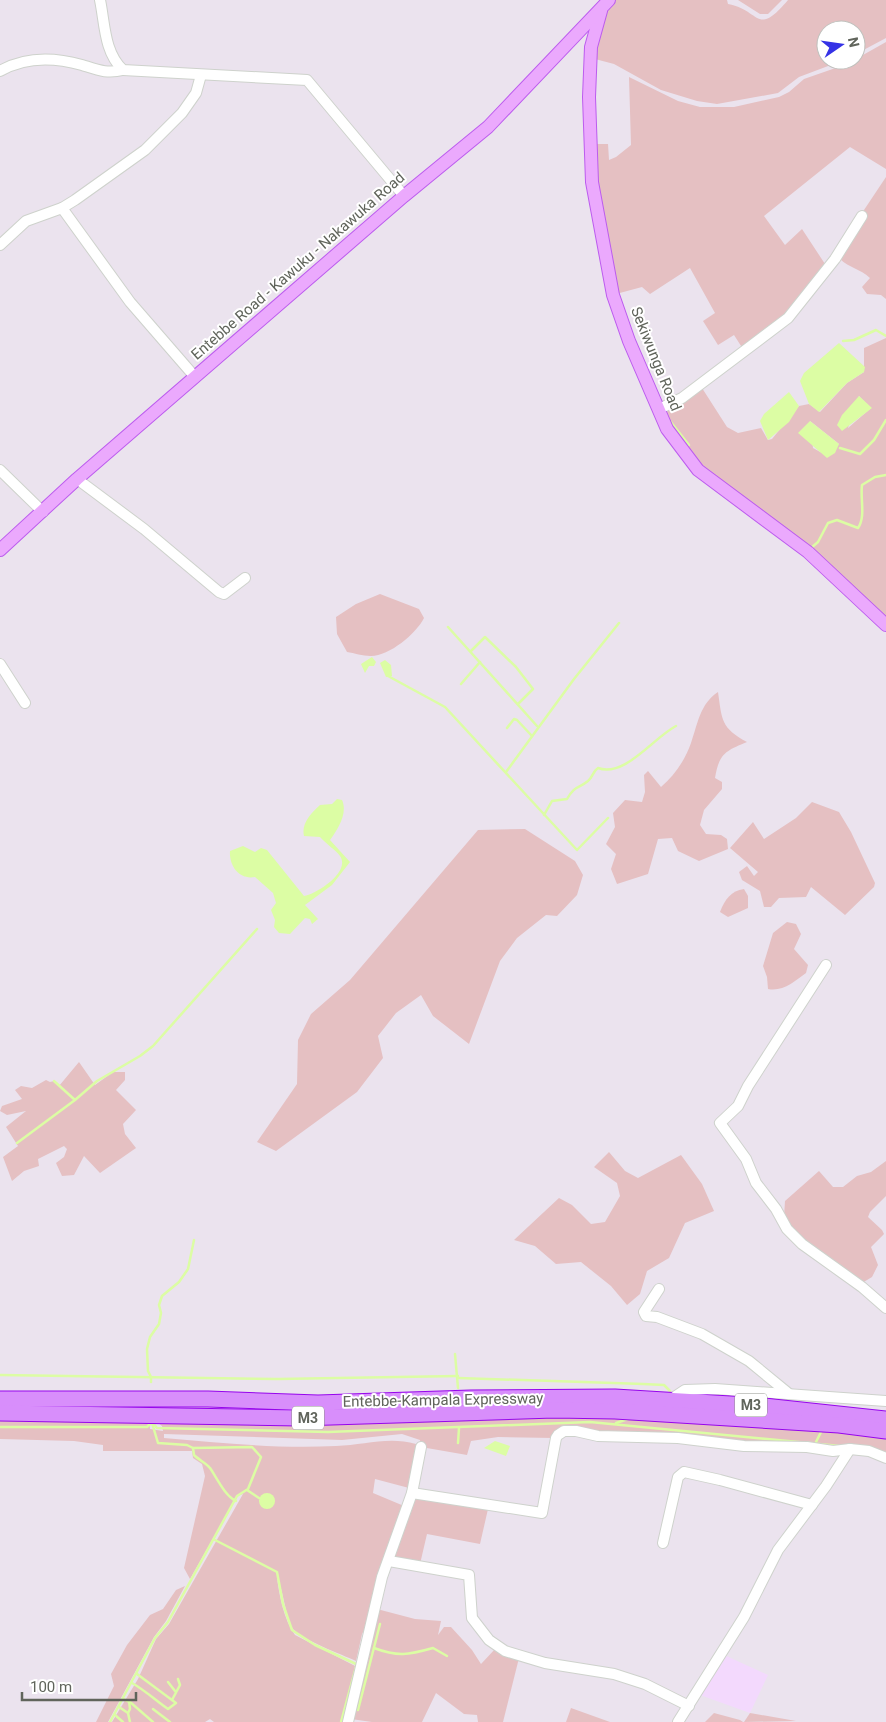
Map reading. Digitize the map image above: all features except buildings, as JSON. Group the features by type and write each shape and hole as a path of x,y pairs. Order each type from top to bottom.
{"highway":[{"name":"Entebbe-Kampala Expressway","path":"0,1399 208,1400 310,1403 589,1397 764,1406 886,1419"},
{"name":"Entebbe-Kampala Expressway","path":"0,1413 299,1418 554,1410 615,1411 830,1425 886,1432"}],"main road":[{"name":"Entebbe Road - Kawuku - Nakawuka Road","path":"0,550 77,479 404,196 488,127 606,5"},
{"name":"Sekiwunga Road","path":"606,5 591,54 589,97 592,182 613,295 629,341 658,410 667,429 698,470 808,552 886,625"},
{"path":"565,48 575,45 582,46 591,54"}],"street":[{"path":"100,0 109,50 112,58 123,70"},
{"path":"0,71 12,64 36,59 62,60 100,72 111,73 123,70 307,80 404,196"},
{"path":"0,245 26,221 62,208 150,145 182,113 196,93 201,75"},
{"path":"62,208 130,302 195,377"},
{"path":"658,410 682,398 788,318 834,260 862,216"},
{"path":"0,470 43,512"},
{"path":"77,479 144,529 219,592 224,594 245,578"},
{"path":"0,664 25,703"},
{"path":"826,965 748,1086 738,1106 720,1123 746,1159 756,1183 776,1209 787,1229 802,1244 862,1287 886,1308"},
{"path":"660,1289 644,1312 646,1316 656,1316 702,1334 749,1361 788,1394"},
{"path":"670,1400 692,1389 886,1401"},
{"path":"412,1493 542,1513 556,1438 560,1433 568,1431 598,1436 678,1438 744,1446 807,1447 833,1451 850,1449 874,1453 886,1458"},
{"path":"348,1722 382,1576 412,1493 421,1447"},
{"path":"678,1722 744,1617 778,1550 812,1505 850,1449"},
{"path":"663,1543 678,1478 684,1472 812,1505"},
{"path":"389,1561 469,1575 472,1618 489,1640 505,1651 545,1663 589,1669 620,1676 645,1684 689,1706"}],"shaded area":[{"path":"614,0 727,0 728,4 739,7 764,20 770,18 788,0 886,0 886,38 866,49 866,20 816,20 816,70 818,70 799,77 778,93 717,104 697,101 661,90 614,64 595,59 604,13"},
{"path":"738,0 782,0 768,14 760,14"},
{"path":"886,42 886,169 850,147 764,216 785,245 802,229 825,264 790,312 743,349 734,335 718,345 703,321 715,313 690,268 650,294 642,287 616,294 594,180 594,144 608,144 609,160 631,145 629,77 678,101 700,107 734,107 779,97 789,92 804,79 830,70 866,70 866,53"},
{"path":"886,177 886,299 881,295 867,294 862,287 870,278 840,259 862,213"},
{"path":"886,338 886,620 705,471 662,413 702,388 727,427 738,433 761,428 768,440 772,439 799,406 809,404 820,412 847,383 864,372 864,348","holes":["859,396 871,408 848,428","810,421 839,444 822,453 813,448"]},
{"path":"839,343 865,367 864,372 847,383 819,412 809,404 800,381 804,373"},
{"path":"789,392 799,406 789,422 768,440 760,421 764,414"},
{"path":"859,396 872,408 842,431 837,425 842,415"},
{"path":"810,421 839,444 835,453 827,458 798,433"},
{"path":"380,594 419,609 424,618 415,631 393,649 385,653 364,656 347,652 337,634 336,617 356,604"},
{"path":"372,657 376,662 374,666 369,666 365,673 361,664"},
{"path":"385,660 391,665 392,676 386,677 380,663"},
{"path":"718,692 724,722 732,732 747,742 728,751 721,758 715,778 722,782 722,789 704,810 700,825 706,834 721,835 727,839 728,849 699,861 678,851 672,838 658,839 648,874 617,884 611,869 616,854 606,844 615,827 613,813 625,800 642,802 645,792 644,775 648,771 661,787 671,777 686,755 703,708"},
{"path":"337,799 342,800 344,810 339,826 330,840 350,862 332,885 305,905 318,919 312,924 310,919 305,918 290,934 279,933 274,927 275,920 271,910 276,903 273,893 255,877 244,876 236,871 231,862 230,851 243,846 255,852 261,848 267,850 304,896 316,891 324,887 337,875 341,869 342,862 340,856 320,837 304,836 304,827 310,815 320,805 332,804"},
{"path":"812,802 839,812 851,832 875,883 874,887 845,915 811,887 806,897 779,898 771,907 764,907 760,891 742,880 739,872 747,866 754,876 758,872 730,848 753,822 764,839 796,818"},
{"path":"525,829 575,861 583,875 577,895 557,916 546,915 517,938 500,961 469,1044 433,1016 421,995 396,1013 378,1036 383,1058 357,1092 276,1151 257,1142 297,1084 298,1040 311,1014 350,980 478,830"},
{"path":"744,889 748,896 748,908 728,917 720,912 729,896"},
{"path":"787,922 796,924 801,934 794,949 808,965 806,973 784,987 773,990 768,989 767,977 763,966 773,933"},
{"path":"79,1062 95,1085 113,1072 125,1072 125,1080 116,1090 136,1110 123,1124 125,1134 136,1148 100,1173 84,1156 74,1175 62,1176 56,1163 64,1157 67,1149 64,1146 38,1159 39,1166 24,1171 12,1181 3,1157 18,1146 6,1127 26,1111 7,1115 0,1111 2,1106 22,1099 15,1090 21,1086 32,1088 46,1080 54,1081 59,1086"},
{"path":"609,1152 625,1171 638,1178 681,1155 702,1184 714,1211 685,1223 669,1258 647,1271 640,1294 627,1305 611,1286 581,1262 556,1264 535,1246 514,1240 559,1198 572,1205 591,1224 605,1222 620,1196 617,1183 594,1167"},
{"path":"886,1161 886,1196 870,1212 868,1217 884,1234 871,1247 878,1265 872,1277 862,1283 794,1232 784,1217 785,1201 819,1171 833,1187 843,1187 857,1176 871,1172"},
{"path":"586,1416 761,1424 886,1437 886,1459 833,1445 730,1444 610,1434 574,1428 554,1438 498,1437 471,1441 467,1455 421,1447 420,1440 402,1434 342,1440 164,1434 164,1438 271,1446 314,1447 396,1441 416,1444 418,1450 409,1488 375,1479 373,1493 404,1506 369,1621 362,1634 356,1661 313,1642 293,1629 288,1618 277,1577 285,1615 295,1635 359,1668 346,1722 214,1722 210,1719 205,1722 112,1722 138,1679 156,1639 169,1624 243,1494 237,1496 190,1579 184,1568 205,1476 202,1464 193,1458 192,1451 103,1451 103,1445 74,1441 0,1439 0,1421 149,1420 150,1429 163,1431 162,1426 154,1420"},
{"path":"495,1441 510,1446 506,1456 484,1448"},
{"path":"267,1493 273,1495 275,1501 273,1507 267,1509 261,1507 259,1501 261,1495"},
{"path":"413,1496 488,1509 480,1544 427,1534 420,1564 394,1557"},
{"path":"185,1586 166,1621 154,1637 108,1722 96,1722 114,1686 111,1674 127,1645 150,1615 163,1609 176,1590"},
{"path":"377,1609 415,1619 441,1621 438,1635 444,1627 451,1627 472,1650 481,1664 496,1648 519,1658 503,1722 478,1722 477,1715 464,1714 436,1693 422,1722 372,1722 351,1719"},
{"path":"722,1654 768,1675 750,1713 700,1695"},
{"path":"571,1708 610,1722 566,1722"},
{"path":"714,1713 740,1720 743,1722 705,1722"},
{"path":"750,1713 796,1721 744,1722"}],"waterway":[{"path":"843,341 854,340 876,330 886,336"},
{"path":"840,448 860,454 874,440 886,420"},
{"path":"670,421 689,445"},
{"path":"811,548 818,542 828,523 837,520 858,528 862,518 862,485 875,477 886,475"},
{"path":"506,772 574,679 619,623"},
{"path":"448,627 537,726"},
{"path":"471,651 485,637 516,667 533,689 518,704"},
{"path":"461,684 480,662"},
{"path":"388,676 445,707 577,850 608,818"},
{"path":"507,728 514,719 532,736"},
{"path":"544,815 552,801 567,799 575,789 590,779 598,768 608,770 629,762 667,731 676,726"},
{"path":"17,1143 75,1100 97,1081 140,1056 153,1046 257,929"},
{"path":"54,1081 75,1100"},
{"path":"151,1382 148,1371 147,1349 150,1337 159,1324 161,1313 159,1305 162,1296 179,1282 188,1269 194,1240"},
{"path":"455,1354 458,1388"},
{"path":"0,1375 278,1379 458,1376"},
{"path":"458,1378 664,1385 670,1391"},
{"path":"616,1423 628,1419"},
{"path":"152,1422 157,1428 328,1432 590,1422 840,1446"},
{"path":"0,1427 147,1427 152,1422"},
{"path":"152,1423 158,1443 187,1445 193,1448 194,1455 208,1466 225,1491 236,1501"},
{"path":"458,1443 459,1428"},
{"path":"816,1442 822,1430"},
{"path":"110,1722 155,1638 168,1622 237,1496 248,1489 261,1457 252,1447 193,1448"},
{"path":"247,1490 259,1498"},
{"path":"215,1540 277,1572 283,1604 292,1630 315,1645 356,1664"},
{"path":"358,1710 380,1624"},
{"path":"374,1648 397,1654 433,1648 447,1656"},
{"path":"341,1722 357,1663"},
{"path":"132,1683 168,1709 176,1703 137,1674"},
{"path":"172,1700 180,1685 178,1679"},
{"path":"168,1682 175,1691"},
{"path":"123,1699 130,1702 153,1722"},
{"path":"128,1713 130,1709 129,1701"},
{"path":"119,1707 128,1713 130,1722"},
{"path":"153,1709 170,1722"},
{"path":"115,1715 123,1722"}]}
